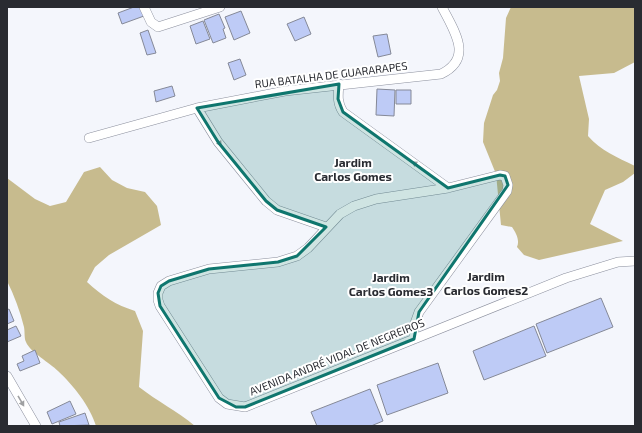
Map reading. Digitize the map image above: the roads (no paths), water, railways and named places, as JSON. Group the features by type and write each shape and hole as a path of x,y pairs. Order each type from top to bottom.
{"street":[{"path":"144,7 154,25 164,26 220,7"},
{"name":"RUA BATALHA DE GUARARAPES","path":"89,138 197,108 285,91 441,74 451,70 457,61 460,51 458,39 442,7"},
{"path":"339,84 339,107 343,112 448,188"},
{"path":"197,108 218,142 266,201 277,210 326,227 340,214 354,206 376,199 448,188 500,174 505,176 507,180 507,191 419,312 414,326 414,339"},
{"name":"AVENIDA ANDRÉ VIDAL DE NEGREIROS","path":"326,227 308,248 297,256 278,262 209,269 169,281 161,286 158,300 219,398 227,404 236,407 245,407 566,278 618,262 635,261"},
{"path":"7,376 36,426"}],"district":[{"name":"Jardim Carlos Gomes","path":"353,170"},
{"name":"Jardim Carlos Gomes2","path":"486,284"},
{"name":"Jardim Carlos Gomes3","path":"391,285"}]}
